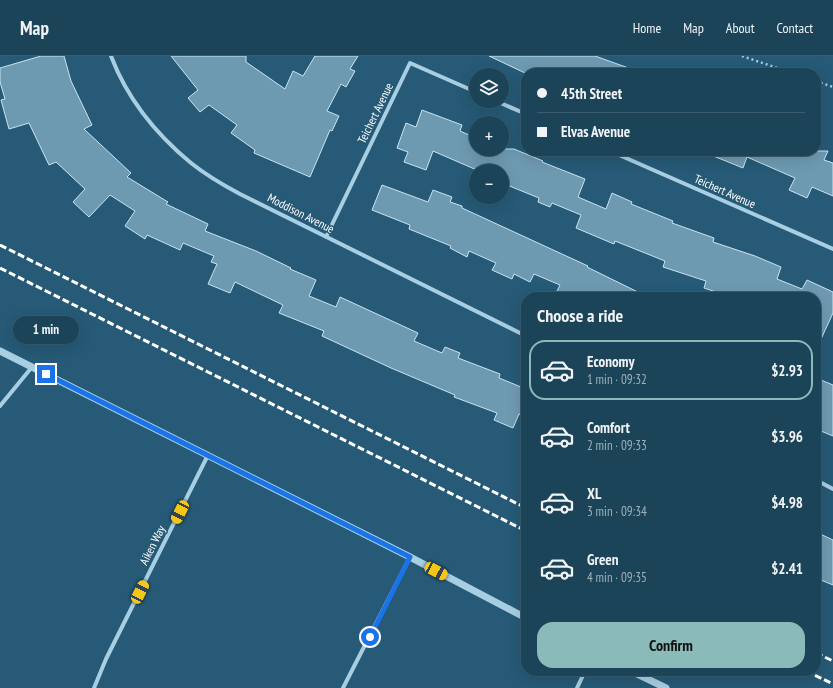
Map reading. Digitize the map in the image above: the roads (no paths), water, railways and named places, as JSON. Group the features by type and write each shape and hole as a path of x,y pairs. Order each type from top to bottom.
{"street":[{"name":"Moddison Avenue","path":"111,56 127,88 142,112 160,134 191,163 215,180 240,194 521,334"},
{"name":"Teichert Avenue","path":"326,237 410,63 469,89"},
{"path":"509,107 521,112"},
{"name":"Teichert Avenue","path":"621,156 833,249"},
{"path":"0,351 410,557 521,615"},
{"path":"0,406 32,367"},
{"name":"Aiken Way","path":"94,688 106,659 208,456"},
{"path":"821,483 833,489"},
{"path":"344,688 410,557"},
{"path":"577,688 583,676"},
{"path":"641,676 666,688"}],"railway":[{"path":"0,245 521,506"},
{"path":"0,268 521,528"},
{"path":"821,655 833,661"},
{"path":"816,676 833,684"}]}
